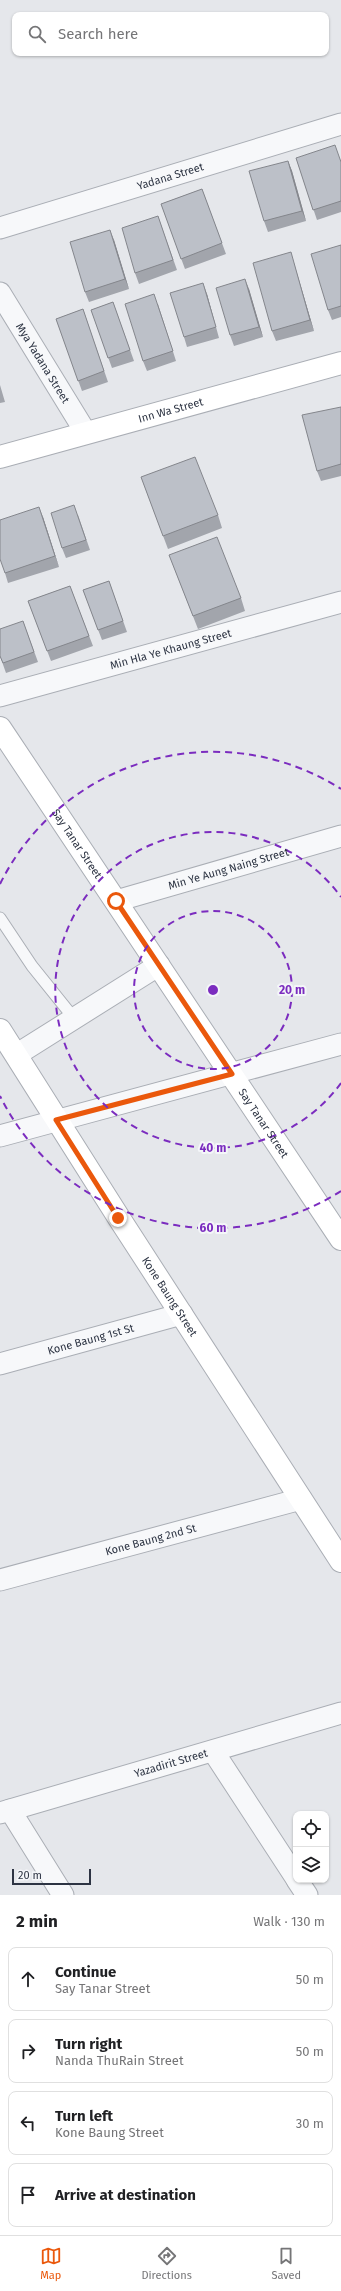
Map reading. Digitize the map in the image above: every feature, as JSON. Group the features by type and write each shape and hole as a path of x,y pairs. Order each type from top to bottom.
{"street":[{"name":"Yadana Street","path":"0,228 341,124"},
{"name":"Mya Yadana Street","path":"0,293 86,433"},
{"name":"Inn Wa Street","path":"0,457 341,363"},
{"name":"Min Hla Ye Khaung Street","path":"0,696 341,602"},
{"name":"Say Tanar Street","path":"0,728 341,1239"},
{"name":"Min Ye Aung Naing Street","path":"116,901 341,836"},
{"path":"16,1055 73,1017 159,965"},
{"name":"Kone Baung Street","path":"0,1030 56,1120 341,1561"},
{"path":"0,1136 341,1044"},
{"name":"Kone Baung 1st St","path":"0,1364 182,1314"},
{"name":"Kone Baung 2nd St","path":"0,1580 301,1499"},
{"name":"Yazadirit Street","path":"5,1811 341,1713"},
{"path":"212,1751 293,1873"},
{"path":"5,1811 63,1895"},
{"path":"300,1883 307,1895"}],"lane":[{"path":"0,918 32,966 73,1017"}],"building":[{"path":"335,145 341,162 341,201 313,210 296,158"},
{"path":"288,161 302,211 264,221 249,171"},
{"path":"202,189 222,243 181,259 161,204"},
{"path":"158,216 173,260 135,273 122,228"},
{"path":"110,230 125,279 85,292 70,242"},
{"path":"341,245 341,306 328,310 311,254"},
{"path":"291,252 310,320 272,331 253,263"},
{"path":"245,279 259,327 230,335 216,288"},
{"path":"203,283 216,327 184,337 170,293"},
{"path":"154,294 173,351 143,361 125,304"},
{"path":"113,302 130,350 108,358 91,310"},
{"path":"83,309 104,371 78,381 56,319"},
{"path":"341,407 341,464 317,471 302,415"},
{"path":"195,457 218,515 163,536 141,477"},
{"path":"74,505 86,540 62,548 51,513"},
{"path":"39,507 55,556 5,573 0,559 0,520"},
{"path":"217,537 241,598 193,616 169,555"},
{"path":"109,581 123,621 98,630 83,590"},
{"path":"70,586 89,636 47,651 28,601"},
{"path":"23,621 34,652 3,663 0,656 0,629"}],"route":[{"path":"116,901 232,1074 56,1120 118,1218"}]}
